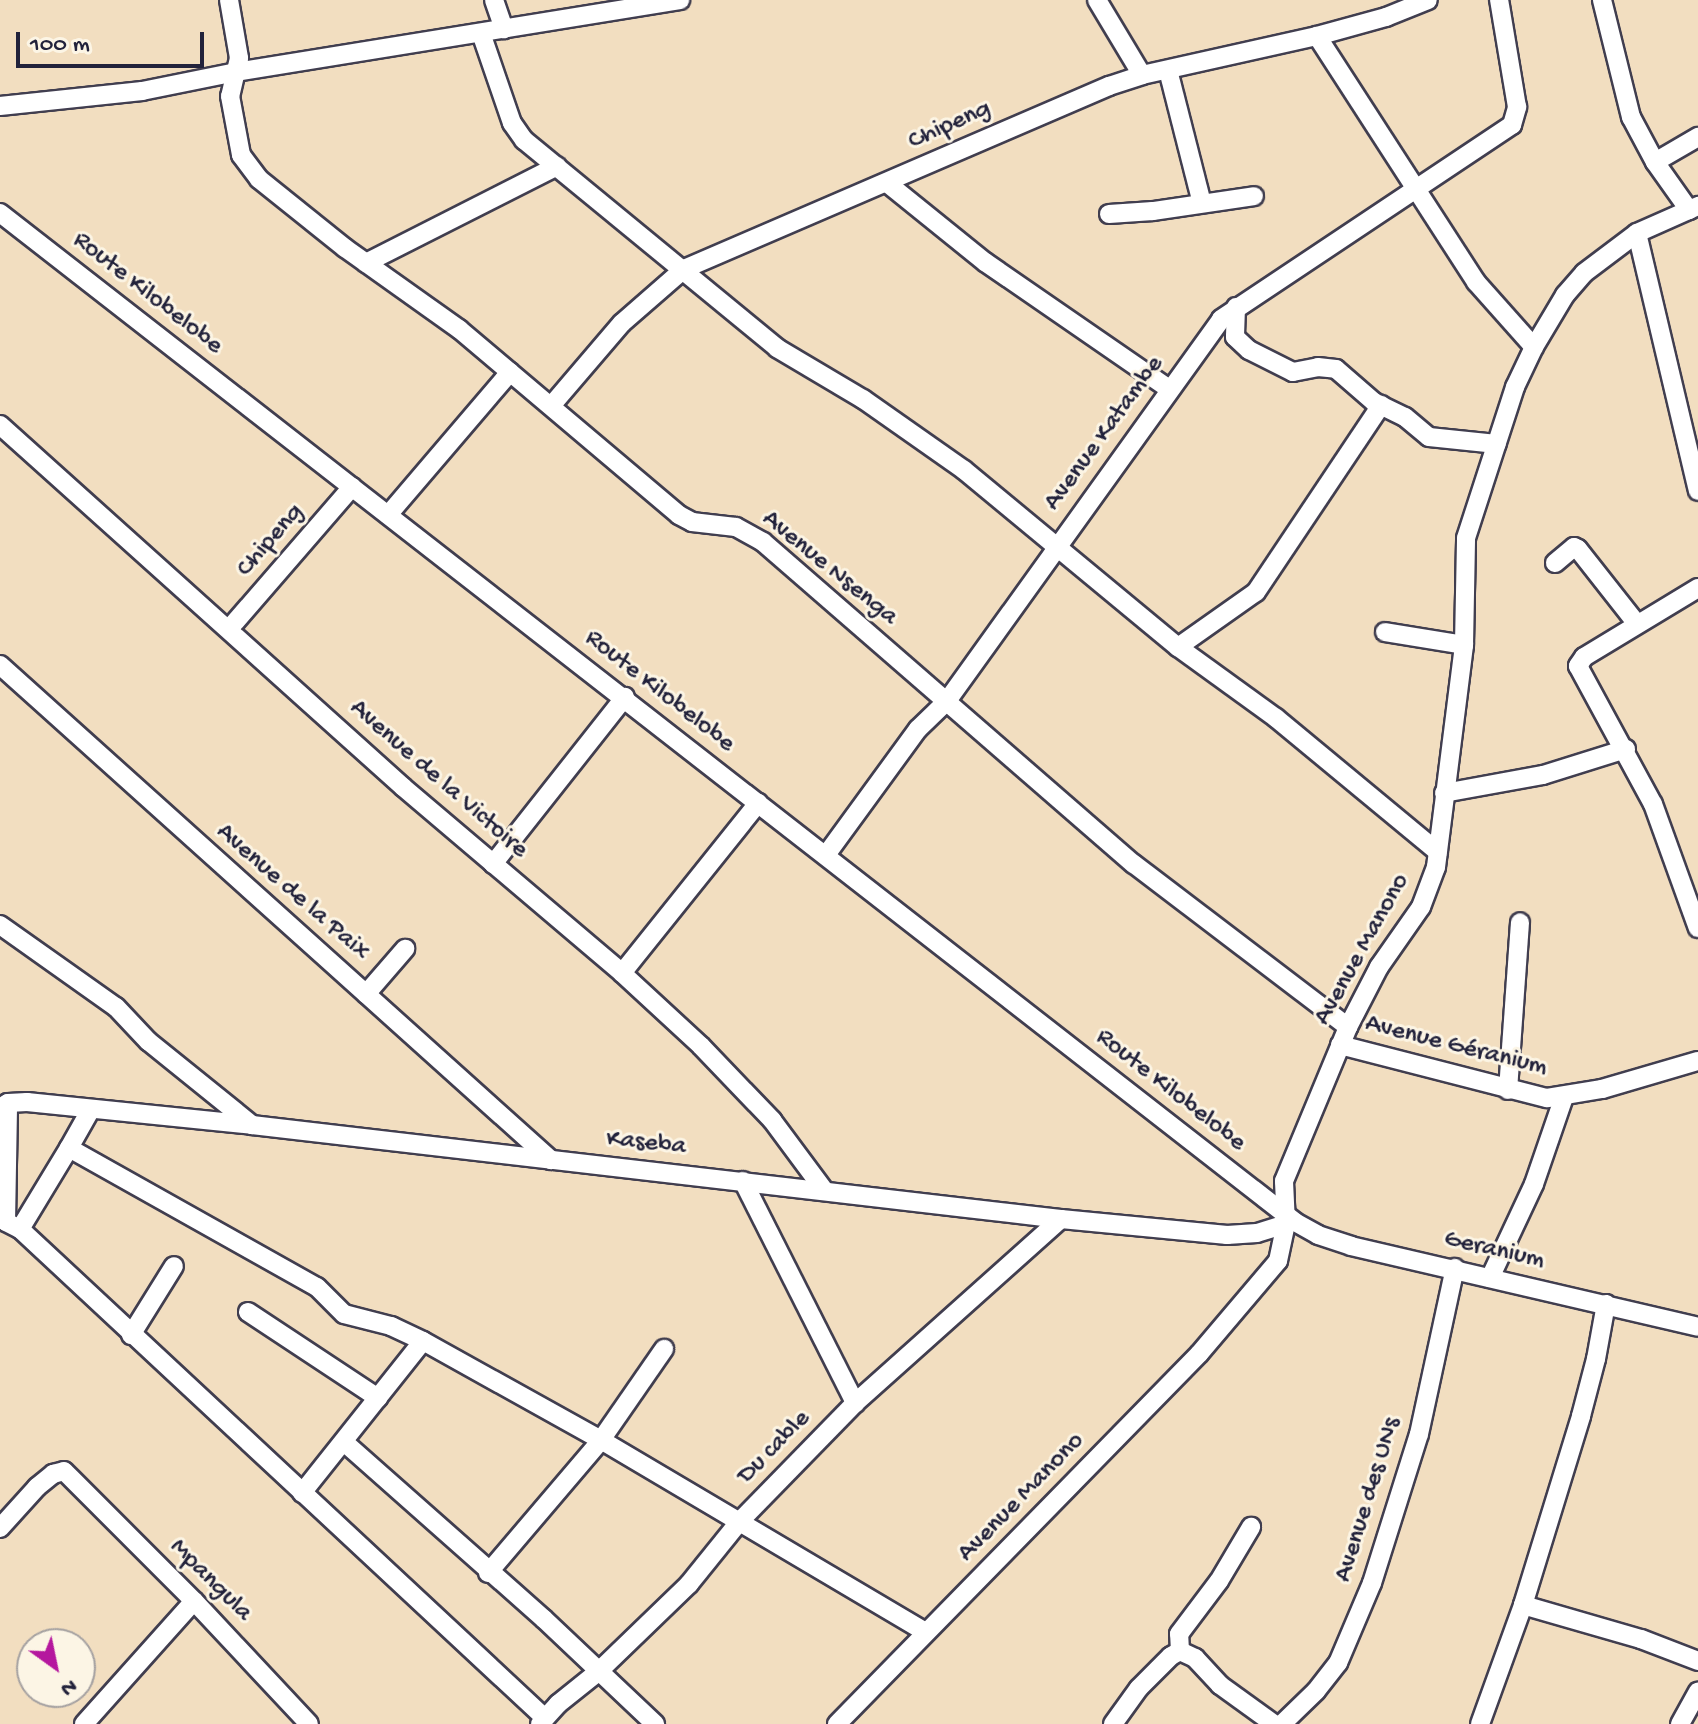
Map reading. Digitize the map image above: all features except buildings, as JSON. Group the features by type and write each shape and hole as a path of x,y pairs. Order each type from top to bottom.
{"street":[{"name":"Avenue Nsenga","path":"229,0 239,49 230,96 239,146 247,166 259,179 366,263 459,329 685,519 736,527 763,542 1134,864 1348,1027"},
{"path":"494,0 504,29"},
{"path":"0,106 106,97 236,72 680,0"},
{"path":"1097,0 1142,75"},
{"name":"Chipeng","path":"551,406 622,323 684,269 1024,121 1142,75 1317,36 1386,17 1428,0"},
{"name":"Avenue Katambe","path":"826,855 918,729 947,701 1216,324 1318,251 1418,190 1508,129 1515,121 1517,107 1499,0"},
{"path":"1602,0 1631,117 1655,162 1694,208"},
{"path":"481,33 515,129 557,166 777,348 863,399 964,470 1178,647 1276,718 1438,852"},
{"path":"1317,36 1490,301 1534,347"},
{"path":"1168,70 1202,203"},
{"path":"1655,162 1698,137"},
{"path":"366,263 557,166"},
{"path":"887,183 985,262 1169,389"},
{"path":"1109,214 1254,196"},
{"name":"Avenue Manono","path":"837,1724 1249,1300 1278,1261 1285,1219 1284,1181 1348,1027 1379,967 1421,907 1436,867 1464,645 1466,538 1515,387 1534,347 1565,295 1584,273 1637,233 1694,208"},
{"name":"Route Kilobelobe","path":"0,213 625,697 1285,1219"},
{"path":"1637,233 1698,491"},
{"path":"1236,307 1235,337 1241,346 1293,372 1327,366 1336,369 1381,405 1405,417 1429,437 1497,444"},
{"path":"388,515 510,372"},
{"path":"1178,647 1256,592 1381,405"},
{"name":"Avenue de la Victoire","path":"0,425 493,864 622,973 756,1102 824,1190"},
{"name":"Chipeng","path":"229,629 352,487"},
{"path":"1555,563 1577,547 1637,624"},
{"path":"1698,588 1584,657 1578,666 1581,678 1626,749 1653,804 1698,928"},
{"path":"1385,632 1464,645"},
{"name":"Avenue de la Paix","path":"0,665 551,1160"},
{"path":"493,864 625,697"},
{"path":"1444,793 1543,775 1626,749"},
{"path":"622,973 758,803"},
{"path":"1508,1090 1520,922"},
{"path":"0,925 116,1007 148,1041 252,1125"},
{"path":"366,994 405,949"},
{"name":"Avenue Géranium","path":"1340,1045 1547,1098 1564,1097 1698,1061"},
{"path":"1490,1278 1534,1184 1564,1097"},
{"path":"4,1105 4,1182 9,1226 302,1493 542,1721"},
{"name":"Kaseba","path":"4,1105 91,1109 252,1125 1061,1219 1227,1235 1257,1233 1285,1219"},
{"path":"9,1226 69,1148 91,1109"},
{"path":"69,1148 317,1287 344,1314 391,1326 423,1341 601,1440 926,1632"},
{"path":"743,1181 855,1403"},
{"name":"Du cable","path":"542,1721 689,1584 739,1522 855,1403 1061,1219"},
{"name":"Geranium","path":"1285,1219 1334,1240 1698,1327"},
{"path":"131,1335 174,1266"},
{"name":"Avenue des UNs","path":"1282,1724 1316,1691 1345,1650 1372,1583 1419,1434 1455,1268"},
{"path":"1480,1724 1523,1605 1593,1373 1606,1304"},
{"path":"248,1312 378,1398"},
{"path":"302,1493 423,1341"},
{"path":"488,1573 601,1440 664,1349"},
{"path":"344,1442 488,1573 544,1619 655,1724"},
{"name":"Mpangula","path":"0,1528 53,1474 64,1471 194,1601 309,1724"},
{"path":"1180,1651 1179,1634 1219,1581 1251,1527"},
{"path":"84,1724 194,1601"},
{"path":"1523,1605 1641,1639 1698,1661"},
{"path":"1113,1724 1139,1688 1180,1651"},
{"path":"1180,1651 1195,1658 1220,1685 1274,1724"},
{"path":"1680,1724 1698,1692"}]}
